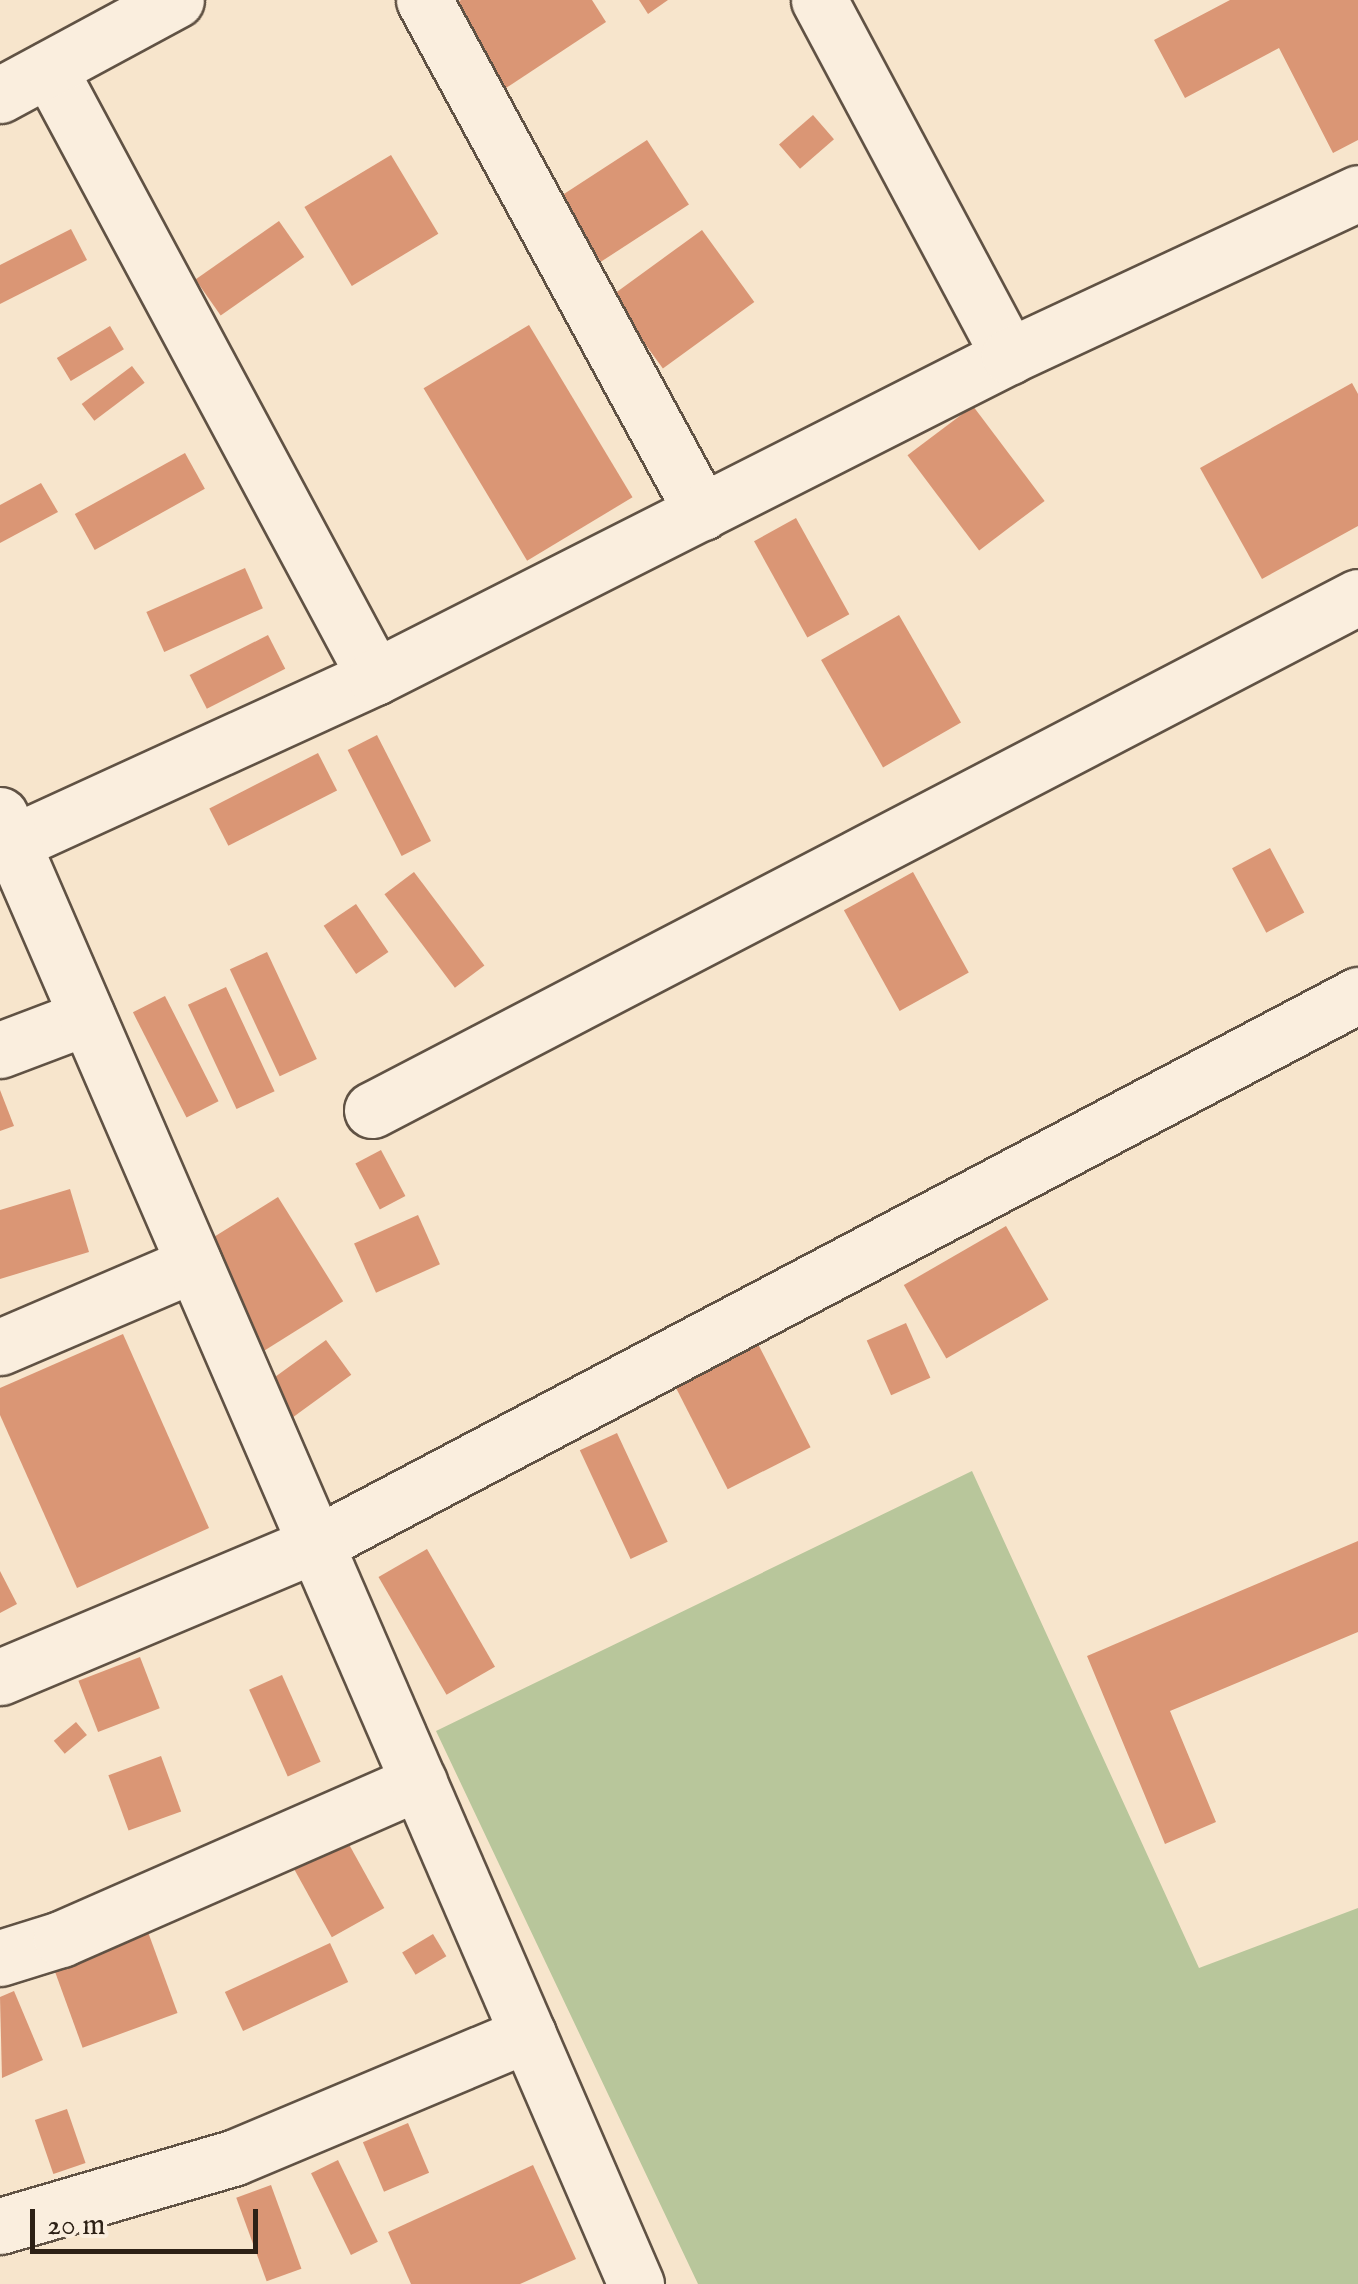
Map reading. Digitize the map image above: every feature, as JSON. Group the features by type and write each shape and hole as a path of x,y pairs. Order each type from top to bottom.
{"street":[{"path":"0,95 176,0"},
{"path":"424,0 702,512"},
{"path":"819,0 1009,356"},
{"path":"49,69 376,677"},
{"path":"633,2283 6,829 376,677 1009,356 1358,194"},
{"path":"372,1110 1358,597"},
{"path":"0,1677 316,1544 1358,995"},
{"path":"0,1050 88,1018"},
{"path":"0,1347 194,1264"},
{"path":"0,1958 61,1939 419,1782"},
{"path":"0,2226 233,2158 528,2034"}],"green space":[{"path":"972,1471 1199,1968 1358,1908 1358,2284 698,2284 436,1731"}],"building":[{"path":"461,0 592,0 606,22 506,88 453,5"},
{"path":"639,0 668,0 648,14"},
{"path":"1230,0 1358,0 1358,140 1333,153 1279,48 1185,98 1154,40"},
{"path":"813,115 834,139 800,169 779,145"},
{"path":"647,140 689,205 601,262 559,197"},
{"path":"391,155 438,234 352,286 304,207"},
{"path":"279,221 304,257 221,316 195,280"},
{"path":"71,229 87,260 0,304 0,265"},
{"path":"702,230 754,302 663,368 611,296"},
{"path":"529,325 633,497 527,561 424,388"},
{"path":"110,326 124,349 71,381 57,358"},
{"path":"132,366 145,383 94,421 82,404"},
{"path":"1352,383 1358,394 1358,526 1262,579 1200,468"},
{"path":"973,406 1045,501 979,550 908,455"},
{"path":"185,453 205,489 95,550 75,514"},
{"path":"41,483 58,512 0,543 0,505"},
{"path":"796,518 849,614 807,637 754,541"},
{"path":"245,568 263,608 164,652 146,612"},
{"path":"899,615 961,722 883,767 821,660"},
{"path":"268,635 285,669 207,709 190,675"},
{"path":"377,735 431,841 402,856 348,750"},
{"path":"318,753 337,790 228,846 209,808"},
{"path":"1270,848 1304,912 1266,933 1232,868"},
{"path":"414,872 484,965 455,988 384,894"},
{"path":"913,872 969,973 900,1011 844,910"},
{"path":"356,904 388,952 356,974 324,926"},
{"path":"267,952 317,1059 280,1076 230,969"},
{"path":"226,987 275,1091 237,1109 188,1005"},
{"path":"165,996 219,1101 186,1117 133,1012"},
{"path":"0,1090 14,1126 0,1131"},
{"path":"381,1150 405,1196 380,1210 355,1164"},
{"path":"70,1189 89,1252 0,1279 0,1210"},
{"path":"278,1197 343,1301 262,1352 197,1248"},
{"path":"418,1215 440,1264 376,1293 354,1243"},
{"path":"1006,1226 1048,1300 946,1359 904,1285"},
{"path":"906,1323 930,1378 891,1395 867,1340"},
{"path":"123,1334 209,1528 77,1588 0,1415 0,1388"},
{"path":"326,1340 351,1375 286,1422 260,1388"},
{"path":"757,1342 811,1447 728,1489 674,1384"},
{"path":"617,1433 668,1542 631,1559 580,1450"},
{"path":"1358,1541 1358,1632 1170,1711 1216,1822 1165,1844 1087,1656"},
{"path":"427,1549 495,1667 447,1695 379,1577"},
{"path":"0,1571 17,1604 0,1613"},
{"path":"140,1657 160,1708 98,1732 78,1681"},
{"path":"282,1675 321,1762 288,1776 249,1690"},
{"path":"76,1722 87,1735 65,1754 54,1741"},
{"path":"161,1756 181,1811 129,1831 108,1775"},
{"path":"346,1839 384,1908 332,1937 294,1868"},
{"path":"144,1921 178,2013 83,2048 49,1956"},
{"path":"433,1934 446,1956 416,1975 402,1953"},
{"path":"330,1943 348,1982 243,2031 225,1992"},
{"path":"14,1991 43,2060 2,2078 0,1997"},
{"path":"67,2109 86,2163 53,2174 35,2120"},
{"path":"408,2123 429,2173 384,2192 363,2142"},
{"path":"338,2160 378,2242 351,2255 311,2173"},
{"path":"533,2165 576,2259 520,2284 411,2284 388,2232"},
{"path":"271,2185 301,2269 267,2281 236,2198"}]}
